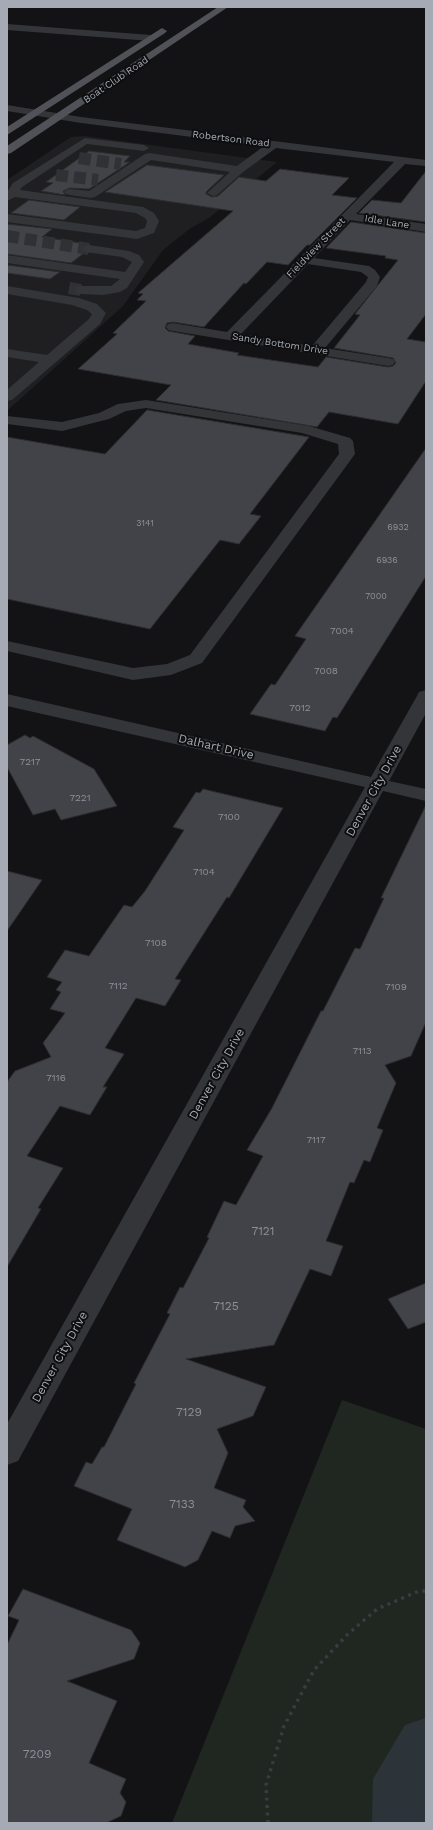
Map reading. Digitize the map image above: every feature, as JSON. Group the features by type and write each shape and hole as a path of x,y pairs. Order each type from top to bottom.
{"main road":[{"name":"Boat Club Road","path":"7,151 60,118 224,7"},
{"name":"Boat Club Road","path":"7,132 171,25"}],"street":[{"path":"7,28 48,29 151,38"},
{"name":"Robertson Road","path":"7,108 60,118 426,163"},
{"path":"11,190 91,195 106,178 121,169 135,165 166,131"},
{"path":"11,190 85,141 239,170"},
{"path":"213,193 239,170 274,144"},
{"path":"62,156 79,158"},
{"name":"Fieldview Street","path":"230,336 402,160"},
{"path":"50,164 67,167"},
{"path":"38,172 56,174"},
{"path":"7,218 137,235 150,230 153,221 150,216 139,210 11,190"},
{"name":"Idle Lane","path":"348,216 426,228"},
{"path":"7,279 75,289 103,291 115,289 122,285 138,262 135,258 125,254 89,249"},
{"path":"7,259 127,276"},
{"path":"304,260 364,269 371,272 374,277 372,283 316,350"},
{"path":"7,290 74,301 92,308 98,313 95,322 7,398"},
{"name":"Sandy Bottom Drive","path":"173,327 388,362"},
{"path":"7,353 50,360"},
{"path":"7,420 62,427 104,416 123,407 146,404 304,429 345,441 347,454 196,659 171,669 133,674 7,646"},
{"name":"Denver City Drive","path":"7,1452 426,696"},
{"name":"Dalhart Drive","path":"7,700 426,795"}],"path":[{"path":"268,1823 266,1785 277,1748 284,1726 314,1670 348,1634 377,1609 419,1591 426,1591"}],"shaded area":[{"path":"84,136 277,162 209,218 191,228 163,250 123,306 7,411 7,180 71,137"},
{"path":"342,1400 426,1429 426,1823 172,1823"},
{"path":"426,1718 426,1823 372,1823 373,1779 405,1725"}],"building":[{"path":"89,151 130,156 124,162 130,162 89,189 70,188 63,191 65,195 41,191 53,183 46,182"},
{"path":"147,165 224,175 206,192 206,194 212,197 218,196 239,177 266,181 280,169 349,178 332,195 357,198 288,265 267,262 246,284 244,283 204,327 173,322 167,323 165,328 168,331 195,336 188,344 239,353 237,355 318,367 326,357 388,367 393,366 396,363 393,358 334,348 360,315 355,314 398,260 385,258 386,256 326,248 351,222 426,233 426,314 407,339 426,342 426,381 398,424 329,412 317,427 156,400 171,385 78,369 117,334 113,333 146,301 137,300 143,294 138,293 233,211 105,192"},
{"path":"426,171 426,222 359,213 372,200 401,203"},
{"path":"29,200 80,207 64,220 11,213"},
{"path":"7,224 52,229 42,237 87,244 82,248 84,253 71,263 7,254"},
{"path":"7,265 60,272 50,279 7,273"},
{"path":"147,410 309,437 250,514 261,516 239,544 220,540 150,629 7,599 7,437 105,454"},
{"path":"426,448 426,576 337,718 333,717 325,731 250,714 271,684 275,685 306,639 295,636"},
{"path":"25,735 30,738 33,736 94,769 117,806 61,820 55,809 33,815 7,767 7,745"},
{"path":"203,789 283,808 229,898 227,897 175,979 181,980 165,1006 136,998 105,1048 124,1054 103,1087 107,1087 90,1115 60,1106 27,1156 63,1168 38,1208 41,1209 7,1267 7,1082 15,1071 51,1057 43,1043 65,1013 50,1009 61,992 56,990 62,982 47,977 65,950 89,956 124,905 132,907 145,891 184,830 173,827 196,792 200,793"},
{"path":"426,805 426,1022 411,1056 385,1065 396,1083 377,1128 383,1130 370,1162 364,1160 354,1183 350,1182 326,1241 343,1246 331,1276 310,1269 274,1345 186,1359 266,1387 253,1416 217,1429 228,1453 214,1488 246,1500 243,1507 255,1521 235,1526 230,1538 212,1531 198,1560 185,1567 117,1540 132,1509 74,1486 86,1462 92,1464 102,1447 104,1447 136,1384 134,1383 170,1314 167,1313 180,1287 183,1288 209,1238 207,1237 224,1201 236,1205 263,1156 247,1150 272,1108 355,948 360,949 384,898 381,898"},
{"path":"7,871 42,880 7,931"},
{"path":"426,1283 426,1322 408,1329 388,1299"},
{"path":"23,1589 131,1630 140,1643 134,1659 67,1681 117,1701 89,1763 126,1779 120,1793 126,1802 121,1816 106,1823 7,1823 7,1645 19,1620 8,1616"}],"tunnel":[{"path":"85,159 79,158 121,164"},
{"path":"56,175 98,180"},
{"path":"7,236 89,249"},
{"path":"69,288 81,290"}]}
